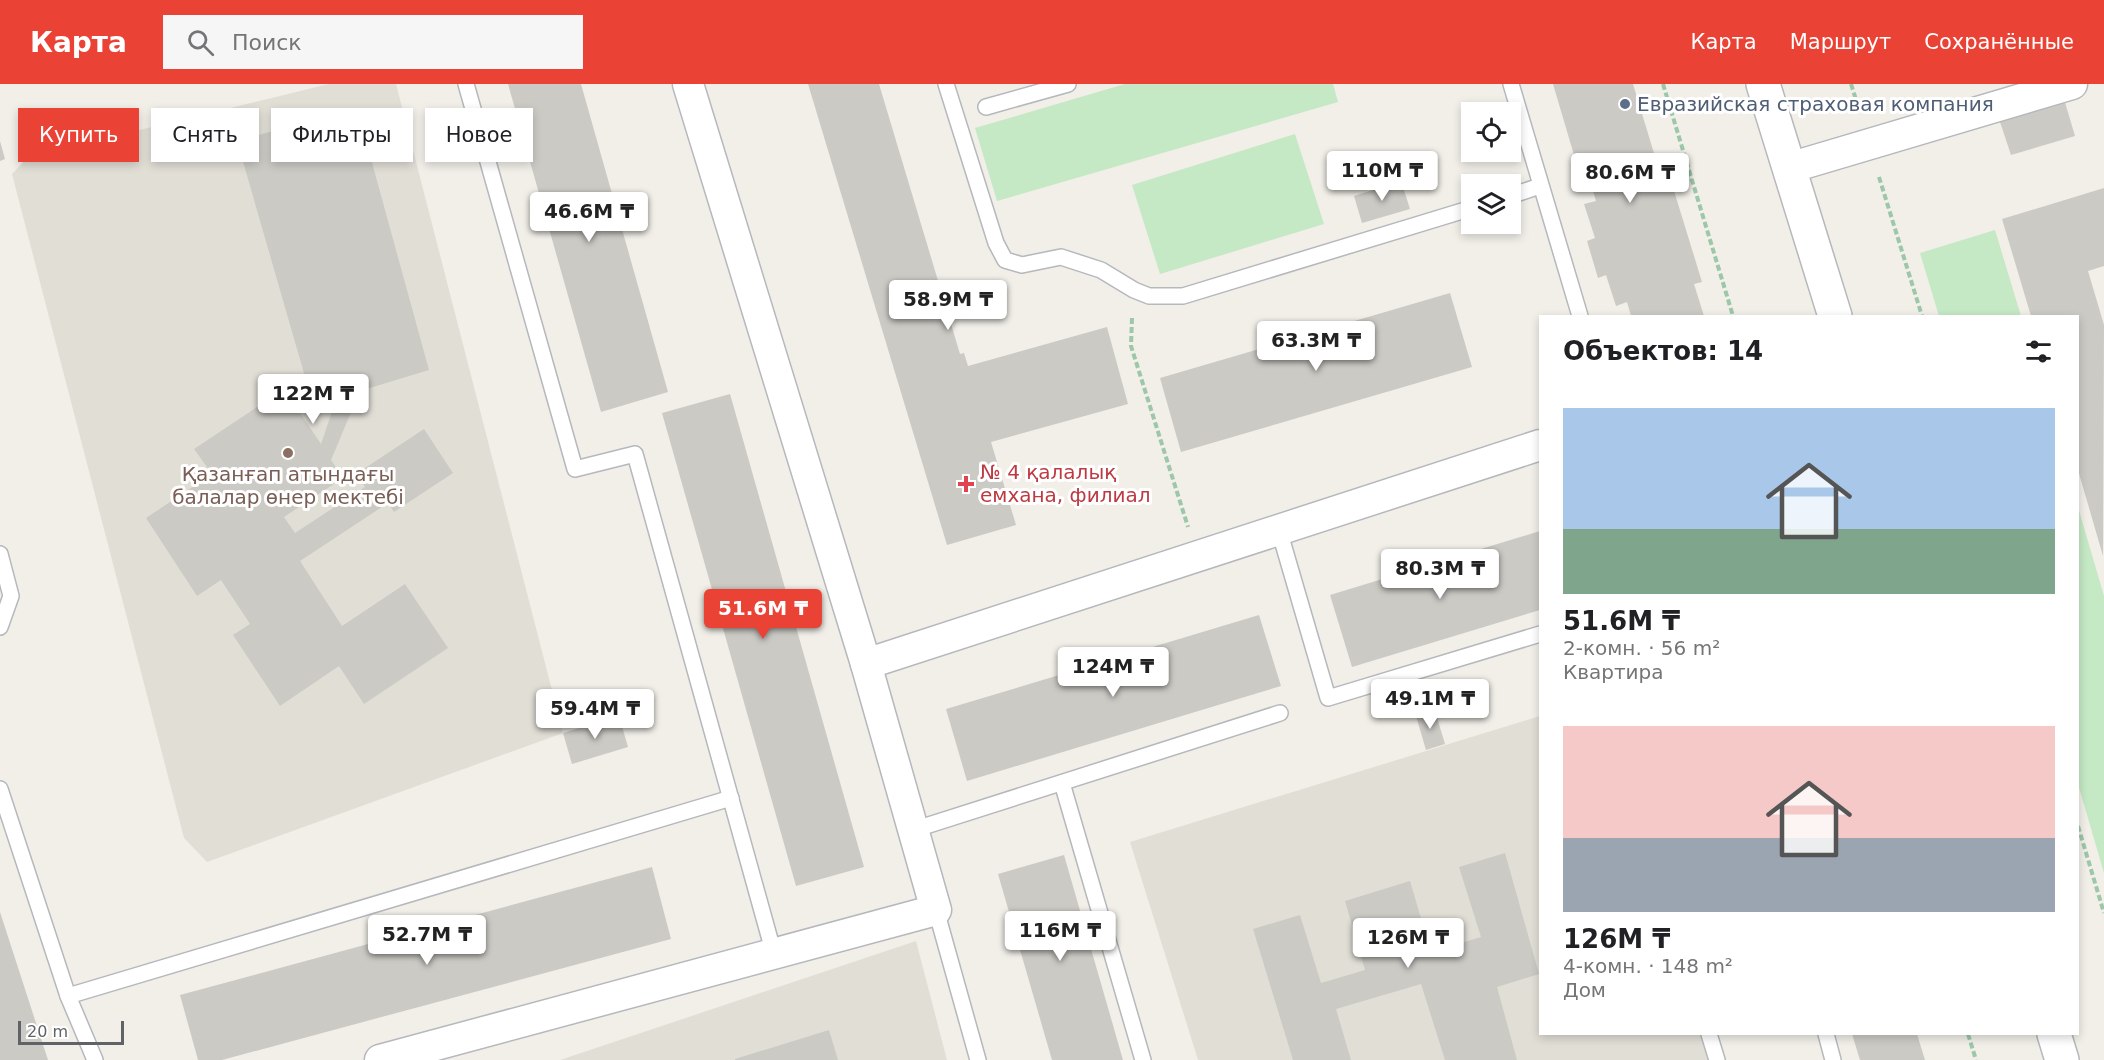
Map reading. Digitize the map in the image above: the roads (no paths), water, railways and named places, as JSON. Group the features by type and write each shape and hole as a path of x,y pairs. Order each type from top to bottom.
{"street":[{"path":"380,1060 936,910 866,664 688,84"},
{"path":"1763,84 1835,315"},
{"path":"1789,168 2063,85"},
{"path":"866,664 1539,445"},
{"path":"2054,1035 2062,1060"}],"lane":[{"path":"466,84 575,469 635,454 774,954"},
{"path":"945,84 996,243 1005,260 1022,265 1061,257 1101,270 1134,290 1149,296 1183,296 1461,210"},
{"path":"986,107 1068,84"},
{"path":"1511,84 1580,315"},
{"path":"1521,192 1540,186"},
{"path":"1279,530 1328,698 1539,634"},
{"path":"0,554 11,596 0,627"},
{"path":"913,830 1280,713"},
{"path":"1062,783 1143,1060"},
{"path":"0,789 68,996 95,1060"},
{"path":"68,996 731,798"},
{"path":"936,910 978,1060"},
{"path":"1709,1035 1717,1060"},
{"path":"1826,1035 1833,1060"}],"place":[{"name":"Евразийская страховая компания","path":"1625,104"},
{"name":"Қазанғап атындағы балалар өнер мектебі","path":"288,453"},
{"name":"№ 4 қалалық емхана, филиал","path":"966,484"}]}
